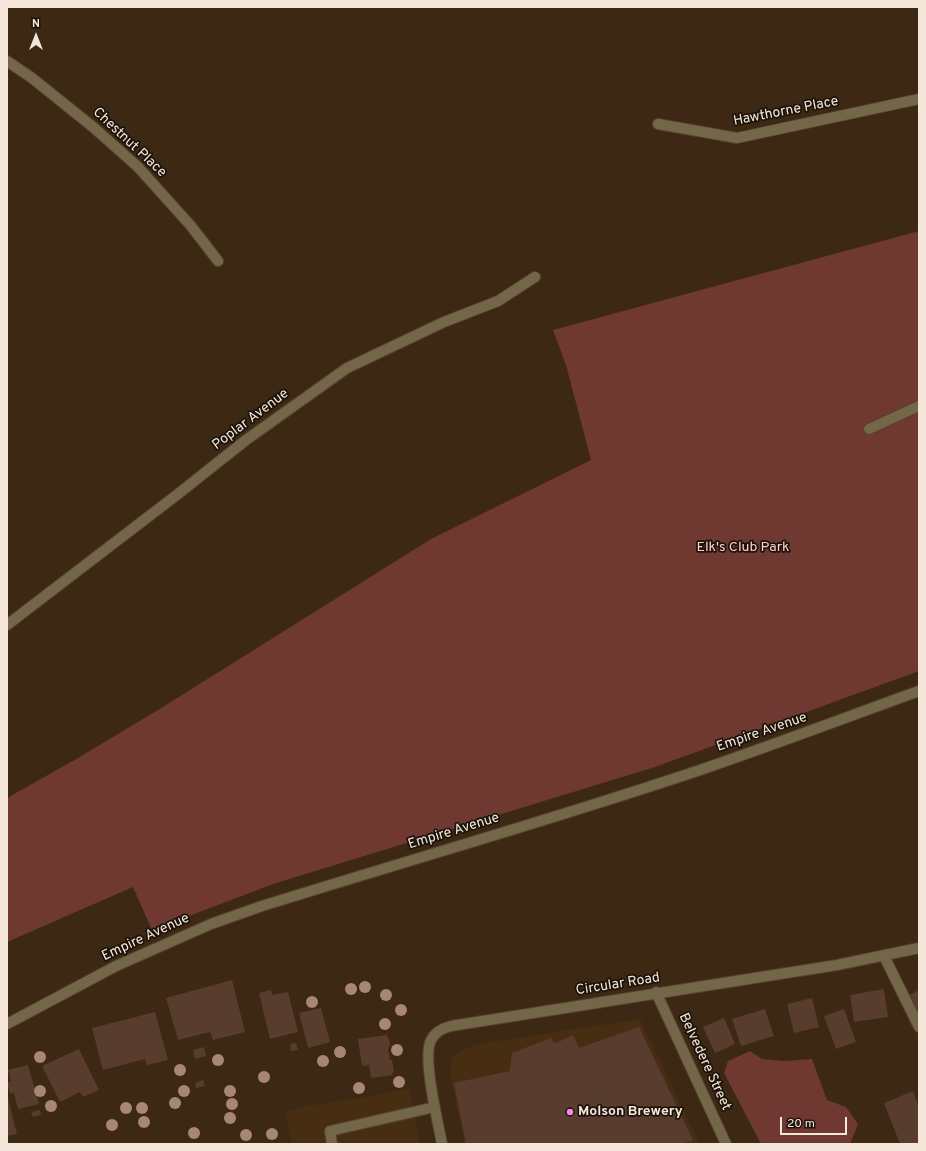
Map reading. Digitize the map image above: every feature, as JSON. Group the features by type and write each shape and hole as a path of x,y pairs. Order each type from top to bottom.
{"street":[{"name":"Chestnut Place","path":"7,61 32,78 93,127 138,167 191,226 218,260"},
{"name":"Hawthorne Place","path":"658,124 738,138 919,99"},
{"name":"Poplar Avenue","path":"7,624 172,499 246,440 347,368 444,322 498,302 535,277"},
{"path":"869,429 919,406"},
{"name":"Empire Avenue","path":"7,1024 116,966 211,924 262,906 697,771 919,691"},
{"name":"Circular Road","path":"442,1144 429,1072 428,1049 431,1039 436,1032 443,1028 656,992 884,956 919,948"},
{"path":"884,956 919,1027"},
{"name":"Belvedere Street","path":"656,992 726,1144"},
{"path":"332,1144 330,1131 435,1107"}],"shaded area":[{"name":"Molson Brewery","path":"640,1019 700,1144 465,1144 450,1076 452,1058 460,1051 478,1044"},
{"path":"409,1088 420,1144 292,1144 286,1112 307,1106 382,1094"}],"green space":[{"name":"Elk's Club Park","path":"919,231 919,671 655,767 276,883 152,930 133,887 7,942 7,798 158,710 431,539 591,460 566,365 553,330"},
{"path":"750,1051 762,1059 784,1061 812,1059 827,1100 846,1107 858,1124 850,1144 761,1144 724,1073 728,1061"}],"building":[{"path":"232,980 245,1032 213,1040 210,1032 178,1040 166,998"},
{"path":"884,989 888,1017 854,1022 850,995"},
{"path":"271,990 272,995 288,992 298,1032 270,1039 259,993"},
{"path":"919,990 919,1015 909,995"},
{"path":"812,998 819,1027 794,1033 787,1004"},
{"path":"321,1008 330,1042 308,1048 299,1013"},
{"path":"765,1009 774,1036 741,1046 732,1019"},
{"path":"844,1009 856,1042 836,1049 824,1016"},
{"path":"155,1012 168,1060 147,1065 145,1059 103,1070 92,1028"},
{"path":"724,1018 735,1044 715,1053 703,1027"},
{"name":"Molson Brewery","path":"639,1027 693,1140 682,1144 466,1144 454,1083 510,1071 512,1053 551,1038 554,1044 573,1035 579,1048"},
{"path":"387,1035 390,1045 388,1049 390,1060 392,1060 393,1075 371,1078 369,1065 362,1066 358,1039"},
{"path":"296,1043 298,1050 291,1051 290,1044"},
{"path":"204,1047 206,1056 195,1059 193,1050"},
{"path":"79,1049 99,1090 83,1097 80,1092 60,1102 42,1066"},
{"path":"28,1065 39,1104 18,1109 14,1093 10,1094 7,1083 11,1081 8,1070"},
{"path":"203,1080 205,1086 196,1088 195,1083"},
{"path":"913,1091 919,1107 919,1144 900,1144 884,1103"},
{"path":"7,1094 17,1134 7,1136"},
{"path":"40,1110 41,1115 33,1117 31,1112"}],"place":[{"name":"Molson Brewery","path":"570,1112"}]}
